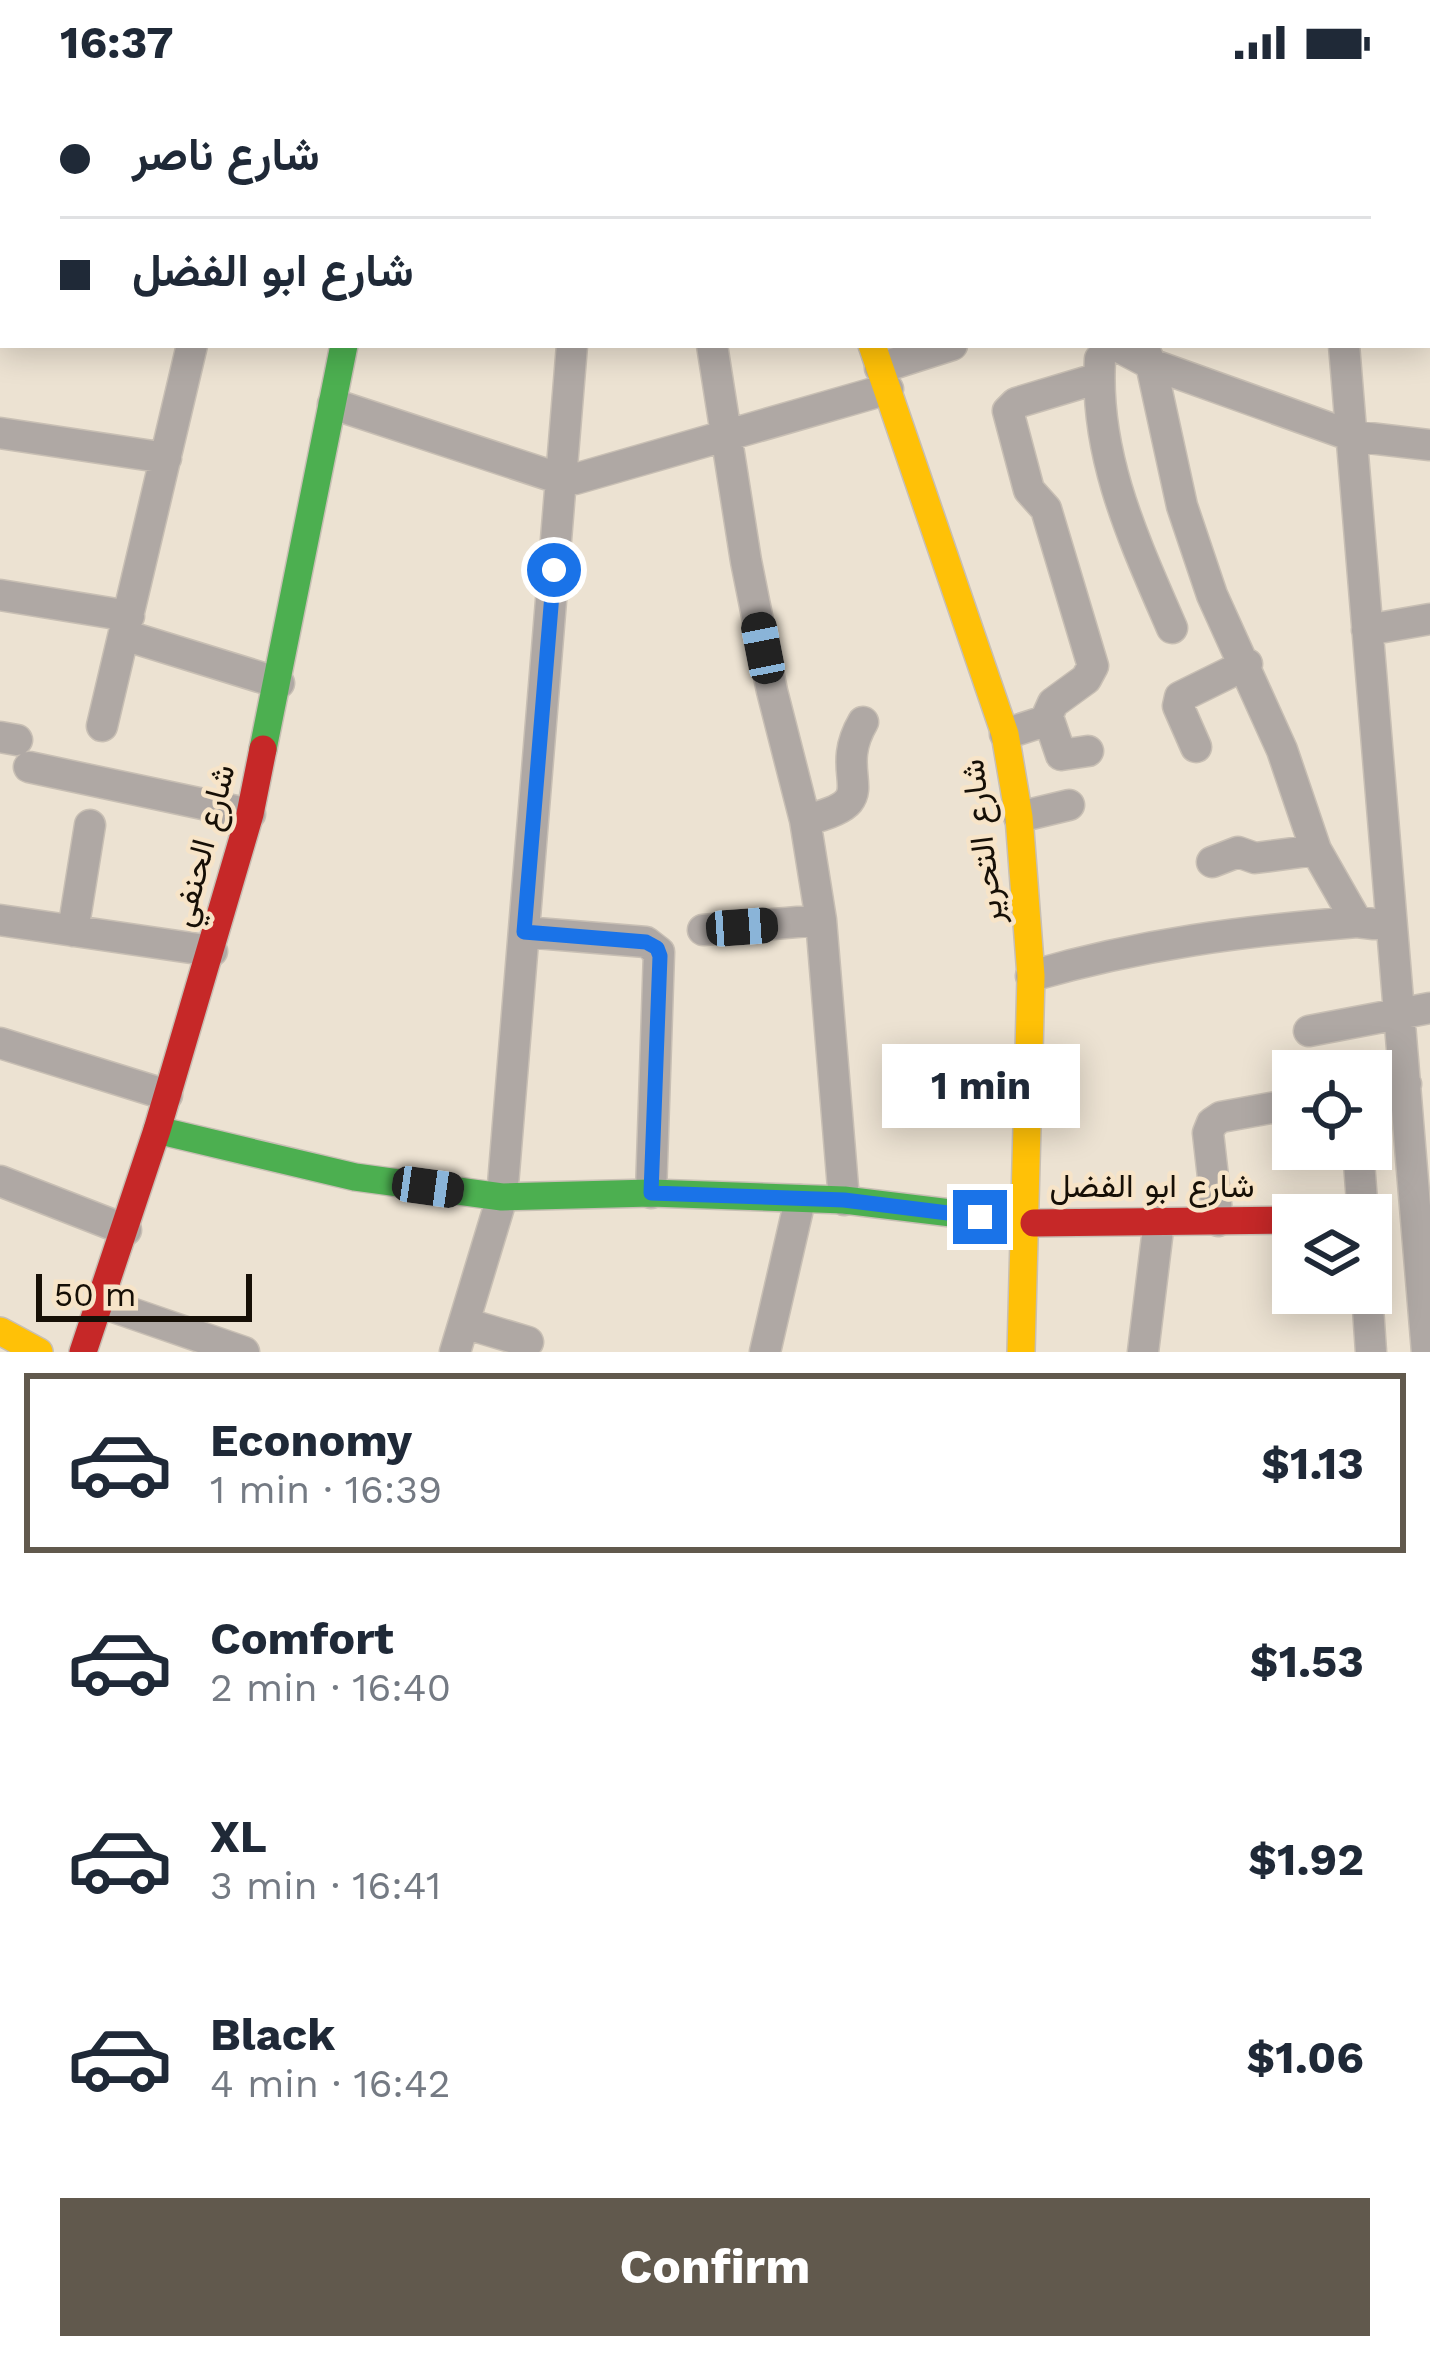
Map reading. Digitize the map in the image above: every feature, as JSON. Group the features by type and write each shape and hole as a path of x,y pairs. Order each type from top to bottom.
{"street":[{"path":"103,726 191,348"},
{"name":"شارع الحنفي","path":"83,1352 126,1230 250,814 343,348"},
{"path":"528,1342 459,1337 502,1197 572,348"},
{"path":"712,348 746,561 772,692 805,820 821,920 844,1200"},
{"path":"333,404 561,479 575,479 727,435 880,367 942,348"},
{"path":"1100,348 1102,430 1112,482 1172,628"},
{"path":"1344,348 1391,926 1415,1011 1406,1084 1423,1225 1427,1352"},
{"path":"1146,354 1352,436 1430,446"},
{"path":"1146,354 1182,506 1212,596 1247,664 1316,850 1357,922"},
{"name":"شارع التحرير","path":"880,367 1005,734 1019,817 1031,976 1022,1352"},
{"path":"1088,751 1061,755 1048,717 1053,703 1089,675 1092,661 1046,508 1030,493 1009,411 1016,403 1099,378"},
{"path":"0,434 166,458"},
{"path":"0,595 126,625 279,683"},
{"path":"1367,630 1430,619"},
{"path":"1196,746 1178,706 1180,697 1247,664"},
{"path":"1005,734 1048,717"},
{"path":"805,820 836,813 848,805 854,792 849,758 863,722"},
{"path":"16,748 250,814"},
{"path":"1019,817 1069,805"},
{"path":"73,931 90,824"},
{"path":"1212,862 1238,852 1255,858 1316,850"},
{"path":"0,920 212,951"},
{"path":"704,930 821,920"},
{"path":"1031,976 1185,938 1357,922 1391,926"},
{"path":"524,932 646,942 657,948 651,1193"},
{"path":"1309,1031 1415,1011"},
{"path":"0,1043 167,1095"},
{"path":"1392,1086 1406,1084"},
{"path":"1218,1221 1208,1133 1212,1123 1221,1117 1272,1108"},
{"name":"شارع ابو الفضل","path":"157,1130 355,1177 502,1197 651,1193 844,1200 1024,1222 1272,1220"},
{"path":"0,1181 126,1230"},
{"path":"765,1352 800,1200"},
{"path":"1143,1352 1159,1221"},
{"path":"1392,1222 1423,1225"},
{"path":"102,1303 244,1352"},
{"path":"1368,1314 1371,1352"},
{"path":"0,1331 39,1352"}],"traffic: fast":[{"path":"263,749 343,348"},
{"path":"157,1130 355,1177 502,1197 651,1193 844,1200 1034,1223"}],"traffic: slow":[{"path":"873,348 1005,734 1019,817 1031,976 1021,1352"},
{"path":"0,1331 39,1352"}],"traffic: jam":[{"path":"83,1352 157,1130 250,814 263,749"},
{"path":"1034,1223 1272,1220"}],"route":[{"path":"554,570 524,932 646,942 657,948 651,1193 844,1200 980,1217"}]}
